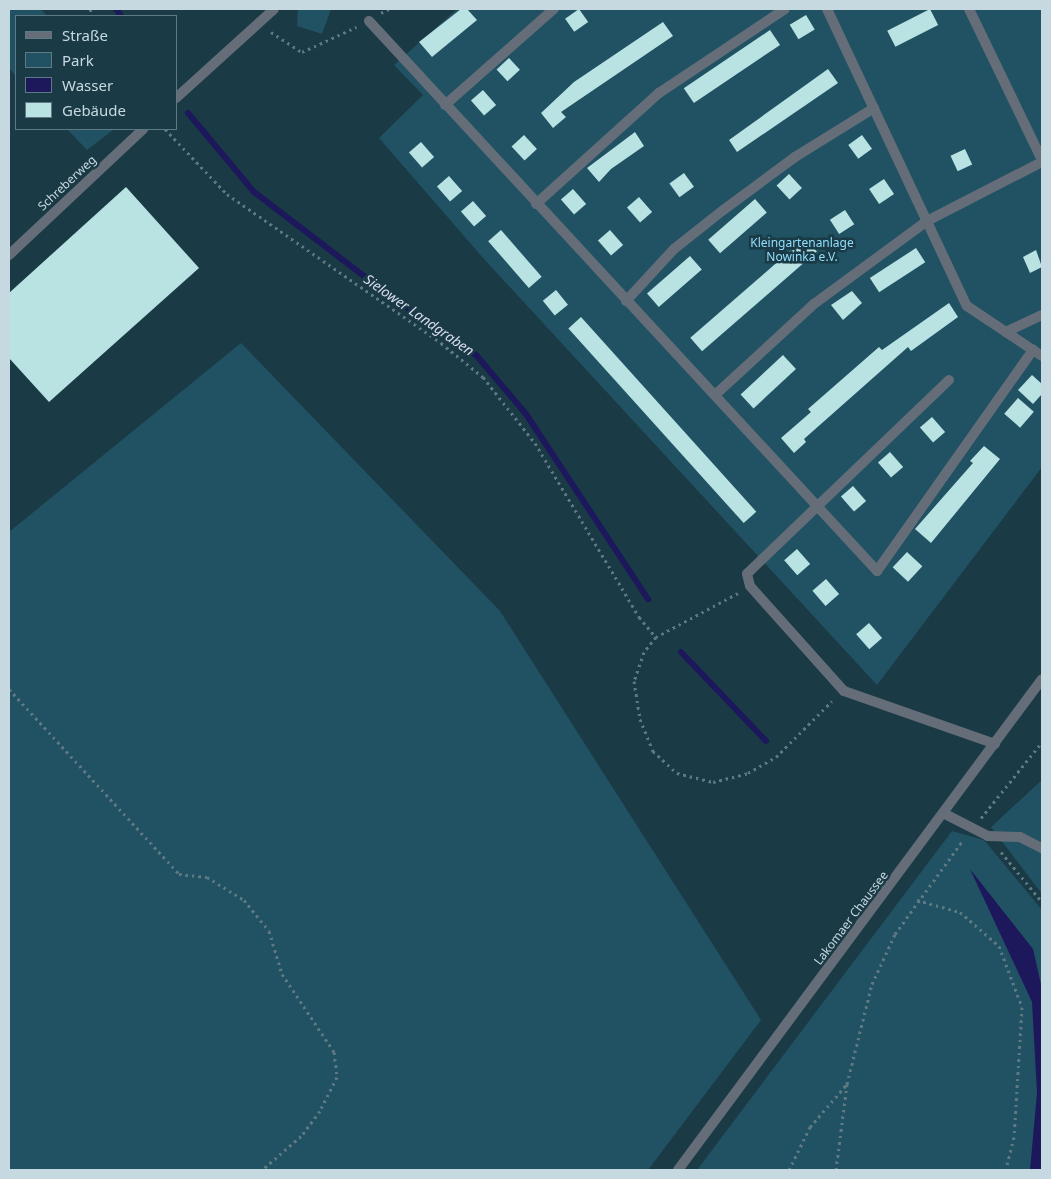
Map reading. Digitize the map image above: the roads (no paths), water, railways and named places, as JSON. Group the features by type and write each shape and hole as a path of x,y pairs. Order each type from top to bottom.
{"street":[{"path":"178,96 274,9"},
{"path":"445,105 554,9"},
{"path":"536,204 659,93 785,9"},
{"path":"827,9 967,306 1042,356"},
{"path":"715,396 814,304 927,221 1042,161 969,9"},
{"path":"369,21 877,571 1033,350"},
{"path":"626,301 674,249 722,211 795,157 874,108"},
{"name":"Schreberweg","path":"9,255 142,130"},
{"path":"1006,332 1042,315"},
{"path":"949,380 747,574 750,586 844,690 995,744"},
{"name":"Lakomaer Chaussee","path":"678,1170 945,814 1042,679"},
{"path":"945,814 988,836 1020,838 1042,848"}],"water":[{"path":"970,869 1033,949 1042,989 1042,1170 1030,1170 1037,1093 1032,1002"}],"waterway":[{"path":"116,9 120,15"},
{"name":"Sielower Landgraben","path":"188,113 254,192 385,292 477,356 526,414 648,599"},
{"path":"681,652 766,741"}],"park label":[{"name":"Kleingartenanlage Nowinka e.V.","path":"802,250"}]}
